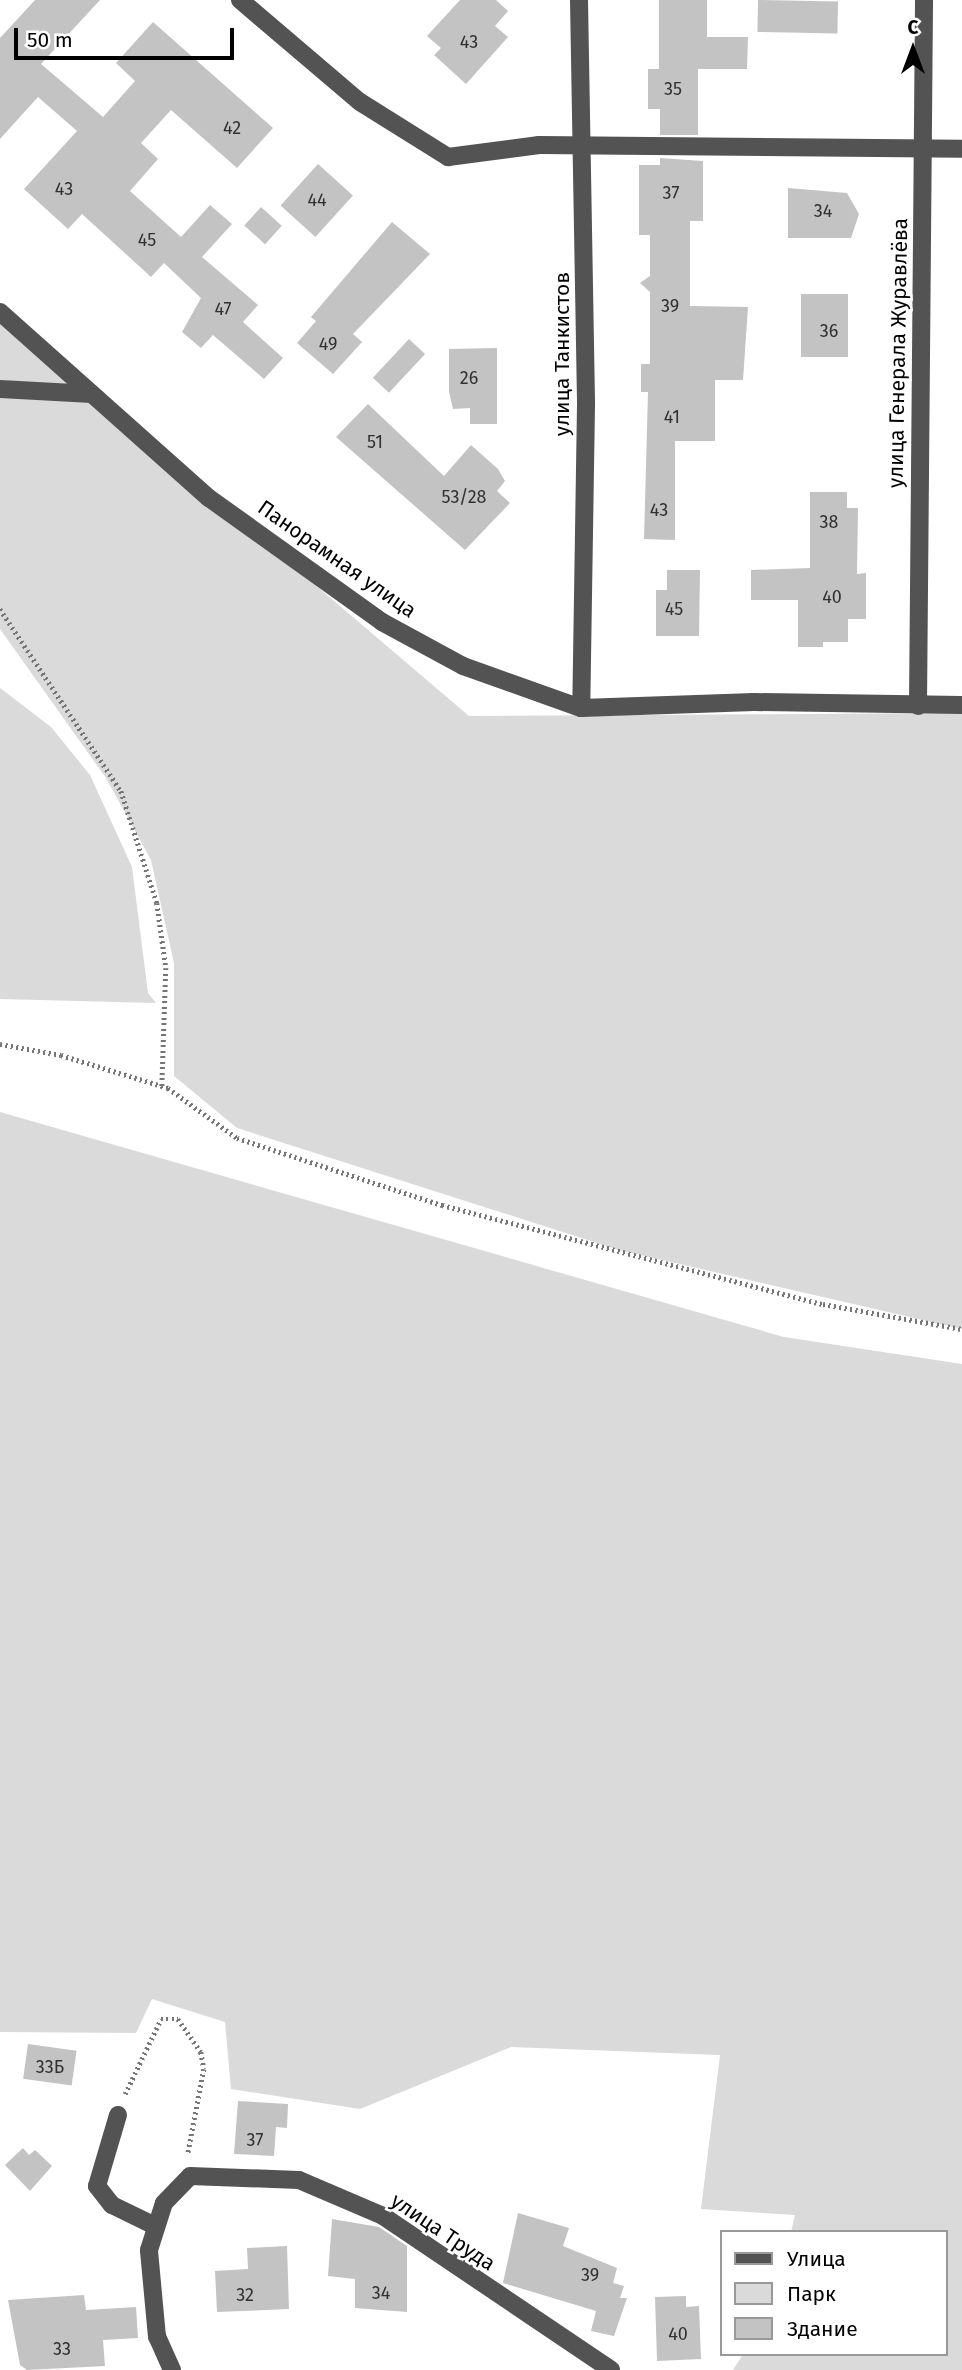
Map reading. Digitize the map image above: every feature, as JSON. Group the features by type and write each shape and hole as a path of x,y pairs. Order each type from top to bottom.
{"street":[{"path":"240,0 360,102 448,157 498,147 962,149"},
{"name":"улица Танкистов","path":"579,0 583,147 582,708"},
{"name":"улица Генерала Журавлёва","path":"918,706 924,0"},
{"name":"Панорамная улица","path":"0,312 209,498 382,622 463,666 582,708 754,702 962,705"},
{"path":"0,389 92,394"},
{"path":"118,2115 97,2186 113,2205 153,2225"},
{"path":"172,2370 157,2337 149,2286 153,2225 190,2176"},
{"name":"улица Труда","path":"190,2176 299,2180 383,2216 611,2370"}],"path":[{"path":"0,609 121,791 157,903 166,968 162,1086"},
{"path":"0,1044 162,1086 237,1139 442,1205 823,1304 962,1329"},
{"path":"118,2115 146,2042 161,2019 178,2020 189,2029 204,2069 186,2137 190,2176"}],"green space":[{"path":"0,316 469,716 962,713 962,1329 619,1250 237,1128 174,1076 174,963 151,860 106,778 0,629"},
{"path":"0,688 51,727 90,775 132,867 148,993 156,1003 0,999"},
{"path":"0,1112 784,1337 962,1364 962,2370 733,2370 742,2356 948,2356 948,2230 791,2230 795,2215 701,2209 720,2055 511,2047 360,2109 231,2089 225,2022 152,1999 136,2033 0,2032"}],"building":[{"path":"35,0 100,0 41,64 103,117 135,81 116,63 153,22 273,128 237,168 171,110 141,143 158,159 130,191 181,237 210,205 232,224 202,257 258,305 243,322 283,358 264,379 213,335 201,348 182,332 201,298 164,263 151,277 82,214 68,229 24,189 77,131 38,97 0,139 0,38"},
{"path":"460,0 496,0 508,11 495,26 508,37 466,84 434,55 441,48 427,36"},
{"path":"659,0 707,0 707,37 748,37 747,69 698,69 698,135 660,135 660,109 648,109 648,69 659,69"},
{"path":"758,0 838,1 837,33 757,32"},
{"path":"660,158 703,161 703,221 690,221 690,306 748,307 743,380 715,380 715,441 675,441 675,540 644,539 648,392 641,392 641,364 650,364 650,292 640,283 650,276 650,235 639,235 639,165 660,165"},
{"path":"318,164 353,195 315,237 281,206"},
{"path":"788,188 847,193 859,214 851,238 788,238"},
{"path":"261,207 282,226 265,244 244,226"},
{"path":"392,222 430,254 353,334 362,342 333,374 297,343 316,321 311,317"},
{"path":"801,294 848,294 848,357 801,357"},
{"path":"409,339 425,354 389,393 373,378"},
{"path":"497,348 497,424 470,424 470,408 453,409 449,392 449,349"},
{"path":"368,404 444,476 471,445 498,469 505,481 497,491 510,503 465,550 336,437"},
{"path":"810,492 847,492 847,508 858,508 857,574 866,573 866,619 848,619 848,642 823,642 823,647 798,647 798,600 751,600 751,570 810,568"},
{"path":"667,570 700,570 699,636 656,636 656,590 667,590"},
{"path":"28,2044 77,2051 72,2085 23,2079"},
{"path":"238,2101 288,2104 287,2128 276,2127 274,2156 234,2154"},
{"path":"23,2148 29,2155 35,2150 52,2166 30,2191 5,2165"},
{"path":"518,2213 569,2228 563,2246 617,2268 613,2283 624,2286 620,2298 627,2298 614,2336 591,2331 596,2311 503,2283"},
{"path":"332,2219 379,2227 407,2246 407,2312 355,2308 355,2279 328,2276"},
{"path":"287,2246 289,2309 217,2312 215,2271 248,2269 247,2248"},
{"path":"84,2295 86,2310 136,2307 138,2338 103,2340 105,2366 27,2370 20,2365 8,2300"},
{"path":"686,2296 686,2307 699,2306 701,2359 657,2361 655,2297"}]}
